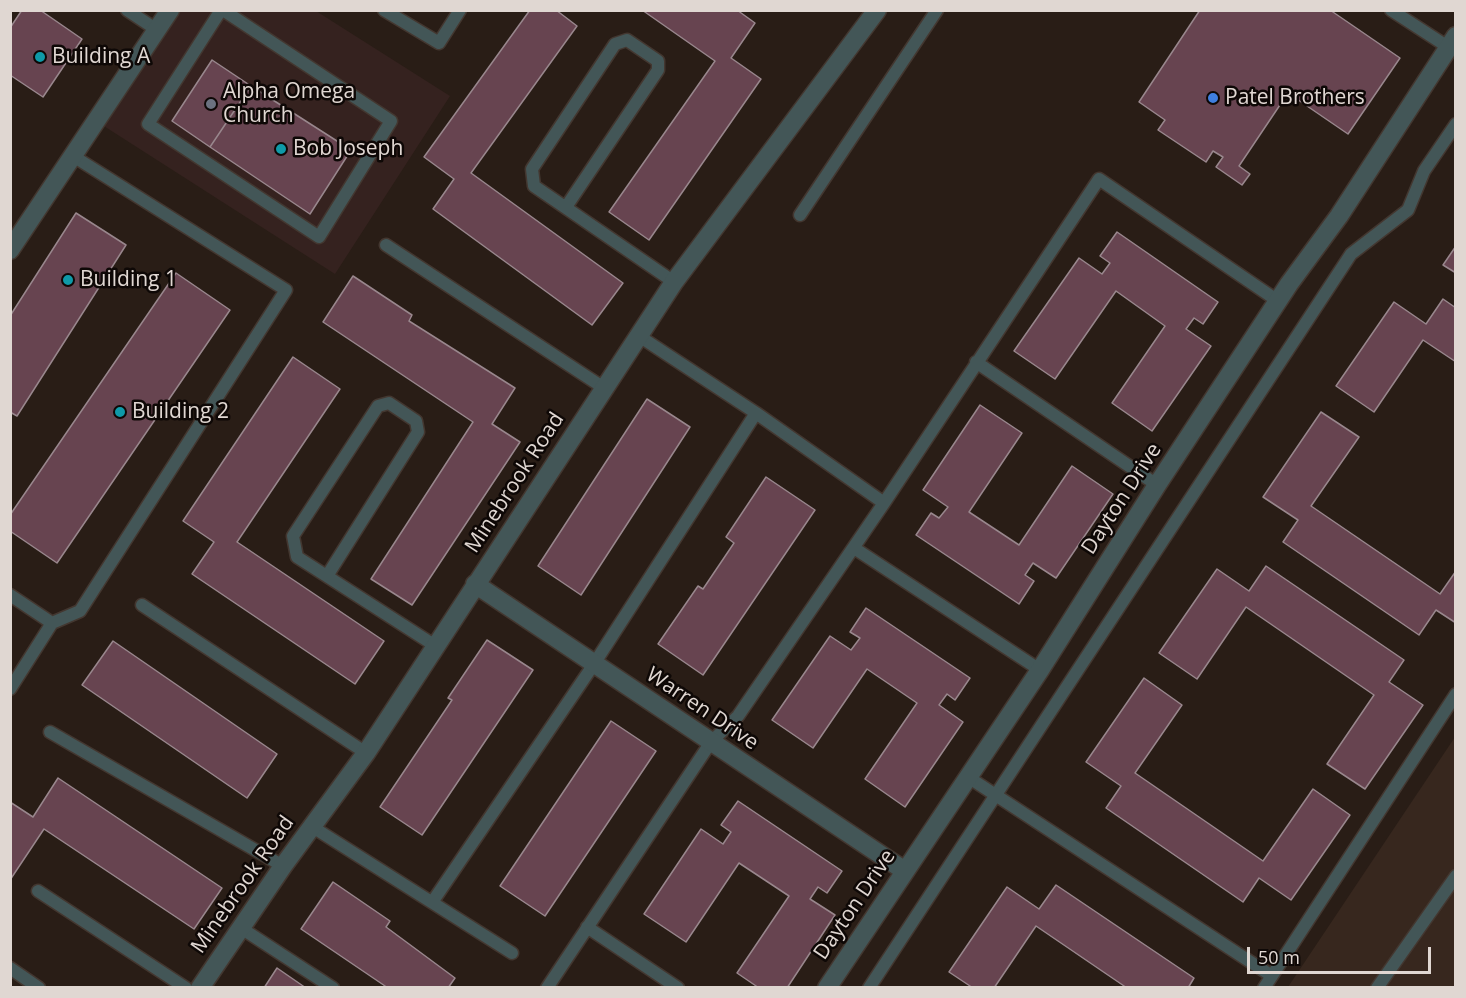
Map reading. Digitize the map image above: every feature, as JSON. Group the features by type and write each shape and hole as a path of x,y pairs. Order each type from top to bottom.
{"street":[{"path":"10,250 170,10"},
{"name":"Minebrook Road","path":"200,987 311,826 366,753 434,645 674,282 877,10"},
{"name":"Dayton Drive","path":"827,987 1040,670 1157,485 1278,302 1339,216 1452,41"},
{"name":"Warren Drive","path":"475,585 905,871"}],"lane":[{"path":"127,10 157,30"},
{"path":"222,10 391,121 320,237 148,124 222,10"},
{"path":"384,10 439,43 460,10"},
{"path":"800,215 937,10"},
{"path":"1397,12 1452,41"},
{"path":"566,207 658,70 658,61 627,40 615,44 532,169 534,186 674,282"},
{"path":"869,987 1351,254 1408,210 1424,171 1455,124"},
{"path":"10,689 52,623 80,612 286,290 73,156"},
{"path":"547,987 711,742 738,716 854,548 1099,179 1278,302"},
{"path":"386,244 604,388"},
{"path":"639,336 756,413 884,503"},
{"path":"976,363 1157,485"},
{"path":"327,576 418,432 416,421 389,403 378,406 293,536 297,557 434,645"},
{"path":"432,901 594,664 756,413"},
{"path":"854,548 1040,670"},
{"path":"10,595 52,623"},
{"path":"142,605 366,753"},
{"path":"1264,987 1455,694"},
{"path":"50,732 283,866"},
{"path":"968,777 1272,976"},
{"path":"311,826 512,953"},
{"path":"1377,987 1453,885"},
{"path":"38,891 186,987"},
{"path":"587,927 678,987"},
{"path":"242,928 333,987"},
{"path":"10,968 39,987"}],"shaded area":[{"path":"170,11 316,11 450,96 335,274 96,121"},
{"path":"1455,737 1455,987 1288,987"}],"building":[{"name":"Building A","path":"22,10 40,10 82,39 43,97 10,75 10,28"},
{"path":"530,10 556,10 577,26 471,173 623,283 592,325 433,209 454,179 424,157"},
{"path":"642,10 737,10 755,23 731,58 761,79 649,240 609,212 715,61"},
{"name":"Patel Brothers","path":"1200,10 1330,10 1400,58 1348,134 1288,93 1239,166 1250,174 1242,185 1216,167 1223,157 1213,151 1206,162 1158,130 1165,120 1139,102"},
{"name":"Alpha Omega Church","path":"212,60 251,86 210,147 172,121"},
{"name":"Bob Joseph","path":"251,86 351,150 310,214 210,147"},
{"name":"Building 1","path":"76,213 126,245 17,416 10,412 10,316"},
{"path":"1117,232 1218,302 1203,324 1194,318 1186,329 1211,346 1152,431 1112,403 1165,326 1116,291 1055,379 1014,351 1079,258 1102,274 1110,263 1100,256"},
{"path":"1456,246 1456,273 1443,265"},
{"name":"Building 2","path":"176,273 230,310 57,563 10,531 10,515"},
{"path":"353,276 412,315 409,321 515,388 492,424 520,442 412,605 371,579 473,422 323,322"},
{"path":"1443,299 1456,308 1456,362 1423,340 1374,412 1336,386 1394,302 1426,324"},
{"path":"293,357 340,389 237,542 384,641 355,684 192,574 214,542 183,521"},
{"path":"647,399 690,427 581,595 538,566"},
{"path":"980,405 1022,433 969,512 1019,545 1072,466 1113,494 1056,578 1033,563 1025,575 1034,581 1019,604 916,535 931,513 939,518 948,507 923,490"},
{"path":"1321,412 1359,437 1311,506 1440,594 1456,571 1456,623 1436,610 1419,635 1283,542 1298,520 1263,497"},
{"path":"766,477 815,510 703,675 658,644 698,586 703,589 734,543 726,537"},
{"path":"1266,566 1404,660 1389,682 1423,705 1365,789 1327,764 1374,695 1246,607 1197,679 1159,653 1217,569 1249,591"},
{"path":"866,608 970,678 955,700 947,694 939,705 963,722 905,807 865,779 917,703 867,669 813,748 772,720 830,636 851,650 860,638 850,632"},
{"path":"487,640 533,670 422,835 380,807 452,700 448,698"},
{"path":"113,641 277,754 247,798 82,685"},
{"path":"1144,678 1182,705 1135,773 1263,861 1313,789 1350,815 1291,900 1259,878 1243,902 1106,808 1121,786 1086,762"},
{"path":"611,721 656,751 545,916 500,886"},
{"path":"58,778 222,888 194,929 44,829 10,880 10,802 33,817"},
{"path":"738,801 842,871 827,893 818,887 810,899 835,915 787,988 759,988 737,973 789,896 739,863 686,942 644,914 701,829 723,844 731,832 721,825"},
{"path":"333,882 390,921 386,927 455,978 448,988 388,988 301,929"},
{"path":"1056,885 1194,978 1188,988 1127,988 1036,926 994,988 973,988 949,972 1007,887 1039,909"},
{"path":"277,968 306,988 264,988"}],"place":[{"name":"Building A","path":"40,57"},
{"name":"Patel Brothers","path":"1213,98"},
{"name":"Alpha Omega Church","path":"211,104"},
{"name":"Bob Joseph","path":"281,149"},
{"name":"Building 1","path":"68,280"},
{"name":"Building 2","path":"120,412"}]}
